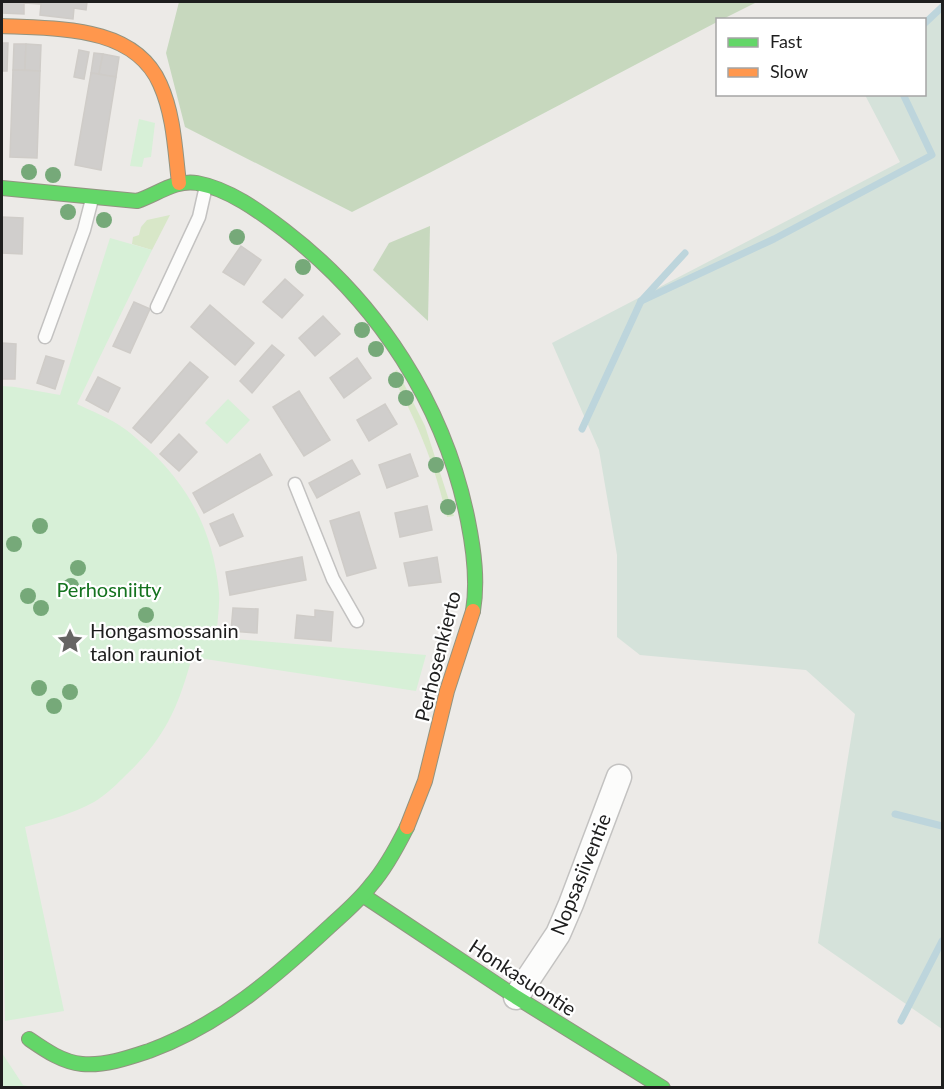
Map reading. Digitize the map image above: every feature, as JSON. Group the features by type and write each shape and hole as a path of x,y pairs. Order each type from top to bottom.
{"street":[{"path":"2,26 103,36 135,51 157,75 163,91 169,114 179,183"},
{"name":"Perhosenkierto","path":"2,188 137,201 179,183 207,184 263,215 305,246 365,306 412,373 436,420 468,513 475,578 475,598 469,625 447,692 424,784 405,830 364,896 288,967 252,997 219,1018 153,1050 105,1063 81,1064 67,1062 29,1039"},
{"name":"Nopsasiiventie","path":"516,997 558,934 619,777"},
{"name":"Honkasuontie","path":"364,896 516,997 663,1088"}],"lane":[{"path":"157,307 199,217 207,184"},
{"path":"45,337 84,230 92,198"},
{"path":"296,484 333,579 357,621"}],"green space":[{"path":"179,2 757,2 725,18 716,18 716,23 352,212 185,127 166,53"},
{"path":"139,119 155,123 151,157 144,158 142,167 130,166"},
{"path":"170,215 152,250 132,244 133,237 139,235 141,227 147,220"},
{"path":"430,226 428,321 373,270 389,243"},
{"name":"Perhosniitty","path":"110,238 152,250 77,404 123,427 162,463 187,495 212,551 219,598 217,634 224,638 426,655 416,691 192,657 181,692 168,721 151,748 139,761 111,789 94,802 69,813 25,827 64,1011 5,1021 2,857 2,386 60,395"},
{"path":"397,370 425,426 454,516 447,517 437,479 424,444 391,374"},
{"path":"228,399 250,420 227,444 205,423"},
{"path":"2,1053 23,1085 32,1087 2,1087"}],"shaded area":[{"path":"942,7 942,1029 818,943 855,714 806,670 640,655 617,637 617,555 599,450 552,343 900,162 866,96 926,96 926,23"}],"building":[{"path":"2,2 87,2 86,10 74,8 73,19 40,15 41,4 24,3 24,14 2,13"},
{"path":"2,43 8,43 7,71 2,71"},
{"path":"14,44 26,44 25,70 13,70"},
{"path":"26,44 41,45 40,71 25,70"},
{"path":"79,50 89,52 84,79 74,77"},
{"path":"94,53 103,54 99,74 91,73"},
{"path":"103,54 119,57 116,77 99,74"},
{"path":"13,70 40,71 37,158 10,157"},
{"path":"91,73 116,77 101,170 75,165"},
{"path":"2,217 23,218 22,254 2,253"},
{"path":"241,246 261,260 244,285 223,272"},
{"path":"285,279 303,295 282,318 263,302"},
{"path":"134,302 150,309 130,353 113,346"},
{"path":"210,305 254,343 235,365 191,327"},
{"path":"323,316 340,334 315,356 299,338"},
{"path":"2,343 16,344 15,379 2,379"},
{"path":"272,345 284,355 252,393 240,381"},
{"path":"46,356 64,361 55,389 37,383"},
{"path":"357,358 371,378 344,398 330,378"},
{"path":"190,362 208,377 151,443 133,428"},
{"path":"98,377 120,388 108,412 86,400"},
{"path":"299,391 330,440 304,456 273,407"},
{"path":"385,404 397,424 369,441 357,420"},
{"path":"179,434 197,452 179,471 160,454"},
{"path":"260,454 272,475 204,513 193,493"},
{"path":"410,454 418,476 387,488 379,465"},
{"path":"352,460 360,474 317,498 309,483"},
{"path":"427,506 432,530 400,537 395,513"},
{"path":"359,512 376,568 347,576 330,521"},
{"path":"233,514 243,536 220,546 210,524"},
{"path":"302,557 306,580 230,595 226,572"},
{"path":"437,557 441,582 409,586 404,563"},
{"path":"233,608 258,609 257,633 231,631"},
{"path":"315,610 333,612 331,641 295,638 297,615 315,617"}],"waterway":[{"path":"926,22 942,7"},
{"path":"641,301 774,239 932,155 904,96"},
{"path":"582,429 641,301 685,253"},
{"path":"895,814 942,826"},
{"path":"901,1021 942,941"}],"traffic: fast":[{"path":"2,188 137,201 174,185 197,183 221,190 264,215 318,258 377,323 403,359 443,437 457,478 474,555 473,611"},
{"path":"29,1039 68,1061 99,1064 149,1051 199,1028 223,1014 267,982 351,907 382,872 407,827"},
{"path":"364,896 516,997 663,1088"}],"traffic: slow":[{"path":"2,26 69,30 92,34 132,50 148,65 165,96 173,133 179,183"},
{"path":"407,827 425,781 447,691 473,611"}],"place":[{"name":"Hongasmossanin talon rauniot","path":"70,641"}]}
